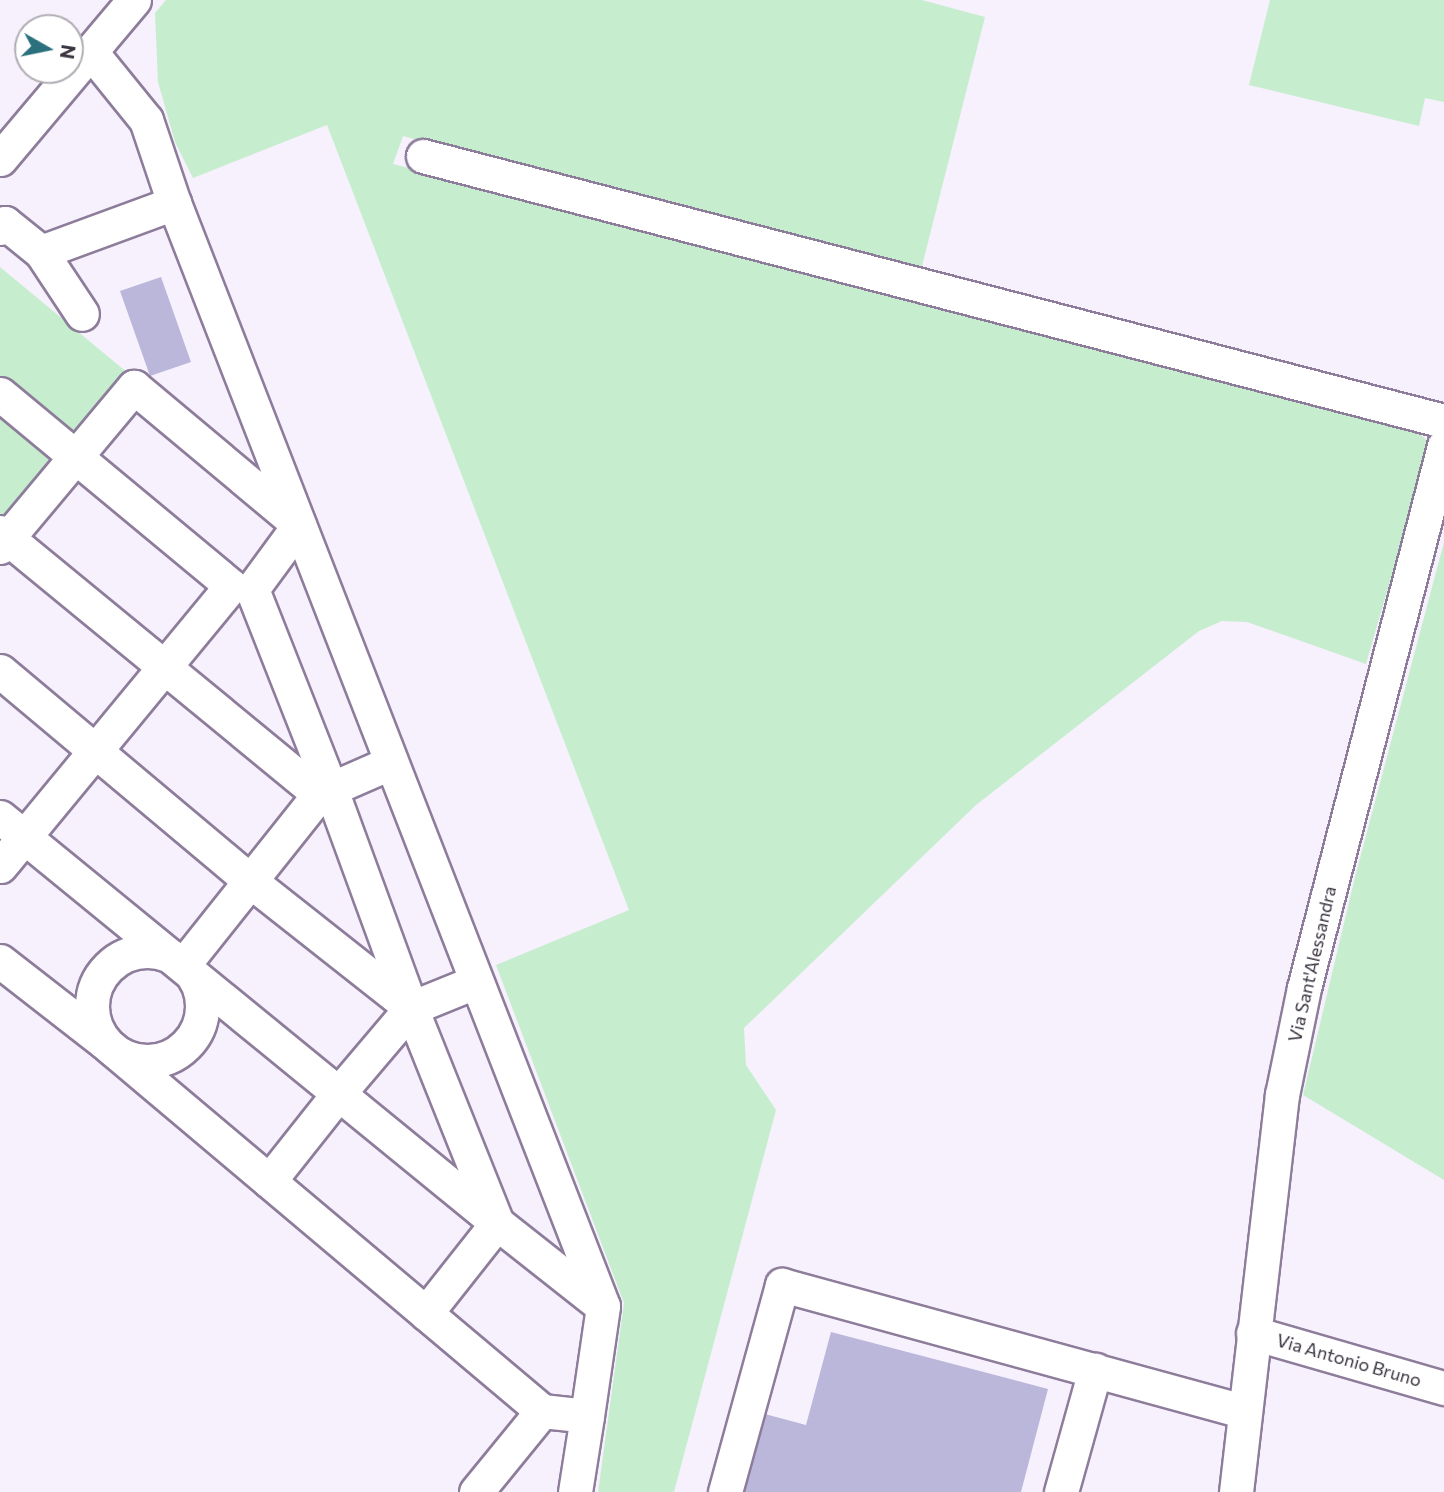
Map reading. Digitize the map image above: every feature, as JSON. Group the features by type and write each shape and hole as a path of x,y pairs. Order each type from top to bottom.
{"street":[{"path":"0,159 91,52 129,2"},
{"path":"91,52 146,120 174,203 603,1306 575,1492"},
{"path":"422,156 1444,421"},
{"path":"41,252 174,203"},
{"path":"0,228 5,223 41,252 82,314"},
{"path":"299,525 134,387 2,539 163,668 324,791"},
{"path":"0,394 242,587 497,1223"},
{"name":"Via Sant'Alessandra","path":"1236,1492 1282,1095 1304,988 1439,486 1444,446"},
{"path":"0,866 12,827 95,749 163,668 299,525"},
{"path":"0,671 249,880 411,1009"},
{"path":"184,964 249,880 324,791 390,763"},
{"path":"12,827 184,964 497,1223 603,1306"},
{"path":"145,950 169,955 184,964 195,978 202,1000 200,1023 190,1043 172,1057 150,1062 128,1059 104,1042 93,1020 92,995 102,973 121,957 145,950"},
{"path":"0,961 104,1042 542,1411 587,1416"},
{"path":"269,1181 338,1094 411,1009 475,982"},
{"path":"426,1313 497,1223"},
{"path":"725,1492 782,1285 1244,1411"},
{"name":"Via Antonio Bruno","path":"1253,1333 1444,1388"},
{"path":"1061,1492 1094,1370"},
{"path":"476,1492 542,1411"},
{"path":"509,1492 516,1446"}],"green space":[{"path":"166,0 922,0 985,17 920,274 403,136 393,164 1413,428 1430,443 1366,664 1247,622 1222,621 1199,631 976,805 744,1028 746,1065 776,1110 674,1492 598,1492 624,1303 496,965 629,910 327,125 193,178 175,142 158,82 155,13"},
{"path":"1270,0 1444,0 1444,102 1425,98 1419,126 1249,85"},
{"path":"0,267 129,374 75,440 0,378"},
{"path":"0,407 60,457 6,523 0,519"},
{"path":"1444,542 1444,1180 1303,1095 1355,877"}],"building":[{"path":"161,277 191,362 150,376 120,291"},
{"path":"831,1332 1048,1389 1021,1492 736,1492 757,1412 806,1425"}]}
